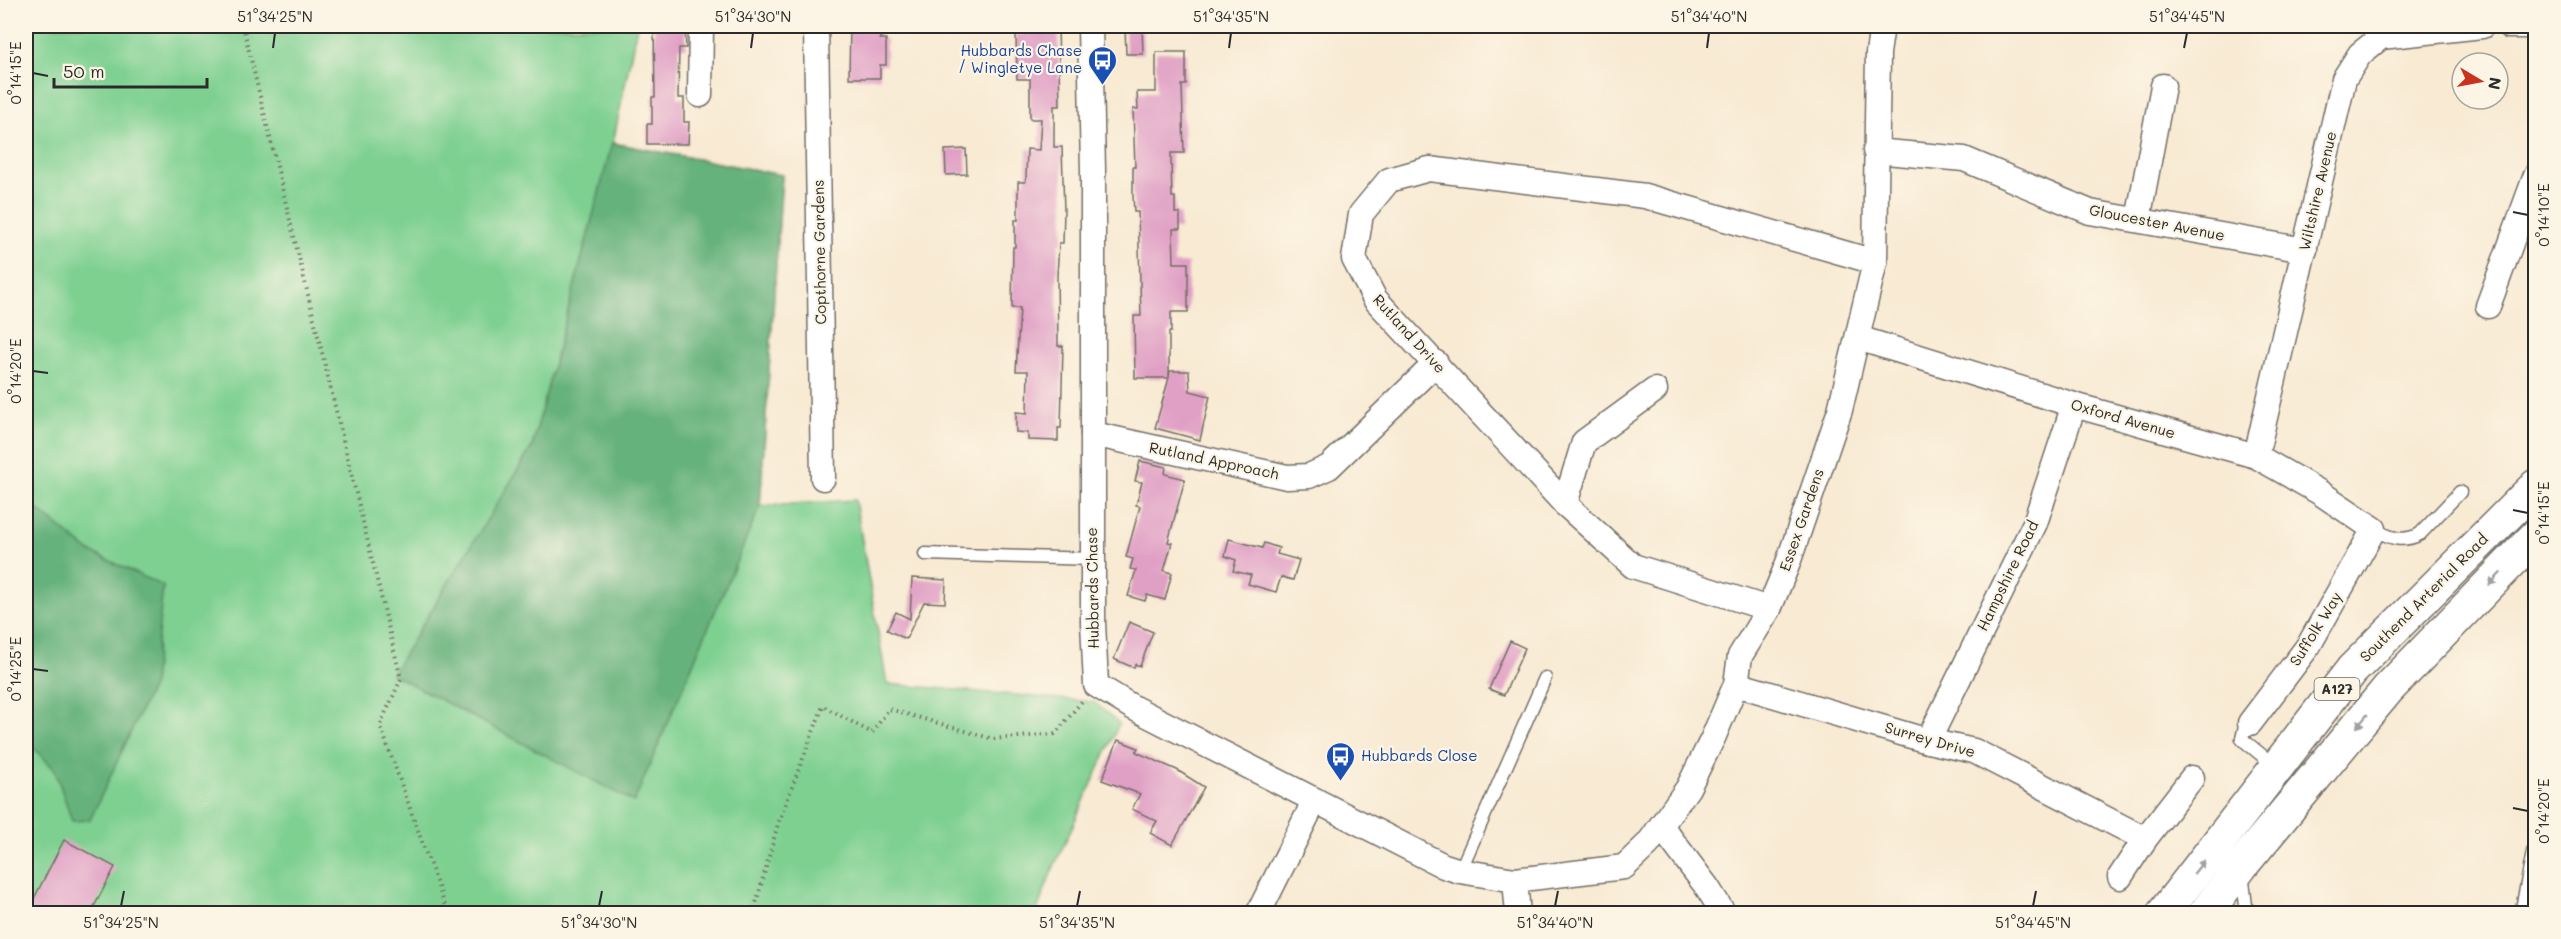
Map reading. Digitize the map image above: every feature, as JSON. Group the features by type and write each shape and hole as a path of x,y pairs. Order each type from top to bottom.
{"highway":[{"name":"Southend Arterial Road","path":"2163,914 2352,670 2535,486"},
{"name":"A127","path":"2205,914 2241,866 2388,689 2535,536"}],"street":[{"path":"700,95 701,26"},
{"name":"Copthorne Gardens","path":"816,26 823,478"},
{"name":"Hubbards Chase","path":"1090,26 1093,559 1096,685"},
{"name":"Essex Gardens","path":"1515,880 1624,867 1648,844 1688,788 1736,684 1740,656 1769,609 1788,563 1840,410 1875,262 1875,151 1878,53 1882,26"},
{"name":"Wiltshire Avenue","path":"2256,456 2344,79 2360,54 2381,38 2482,26"},
{"path":"2509,26 2535,26"},
{"path":"2138,220 2163,86"},
{"name":"Gloucester Avenue","path":"1875,151 1964,159 2090,212 2305,250"},
{"name":"Rutland Drive","path":"1769,609 1632,566 1565,504 1375,299 1354,259 1361,214 1389,180 1429,169 1645,196 1875,262"},
{"path":"2488,306 2535,175"},
{"name":"Oxford Avenue","path":"1858,338 2074,405 2256,456 2319,492 2374,529"},
{"name":"Rutland Approach","path":"1093,434 1287,477 1309,476 1329,467 1436,363"},
{"path":"1565,504 1584,442 1655,390"},
{"name":"Hampshire Road","path":"1928,741 2035,524 2074,405"},
{"name":"Suffolk Way","path":"2250,723 2310,645 2374,529"},
{"name":"Surrey Drive","path":"1736,684 1928,741 1974,751 2145,839"},
{"path":"1096,685 1134,708 1444,866 1460,871 1515,880 1518,914"},
{"path":"2120,877 2145,839 2192,778"},
{"path":"1258,914 1315,800"},
{"path":"1661,826 1707,887 1724,914"}],"lane":[{"path":"2374,529 2395,539 2415,537 2460,492"},
{"path":"925,554 1093,559"},
{"path":"1460,871 1545,678"},
{"path":"2250,723 2244,730 2242,739 2277,767"},
{"path":"2521,914 2535,842"},
{"path":"2241,866 2247,914"}],"path":[{"path":"243,26 401,679 380,725 448,914"},
{"path":"753,914 778,824 823,706 872,733 889,709 993,739 1055,734 1096,685"}],"green space":[{"path":"26,26 637,26 613,143 782,175 760,506 855,500 887,684 1094,702 1119,724 1051,873 1036,913 26,913"},
{"path":"612,143 782,175 760,506 634,802 392,674 532,447"},
{"path":"26,500 89,551 163,586 153,684 90,820 72,821 55,770 26,740"}],"building":[{"path":"654,26 685,26 686,48 679,48 678,98 684,98 684,122 689,122 688,144 647,144 647,124 652,124 652,97 655,97"},
{"path":"850,26 880,26 880,39 886,39 886,65 880,65 880,78 849,78"},
{"path":"1023,26 1058,26 1060,106 1054,106 1054,147 1062,147 1064,211 1063,243 1059,243 1057,276 1058,346 1063,346 1061,428 1058,428 1058,441 1028,440 1028,433 1016,432 1016,412 1027,413 1028,371 1016,371 1020,308 1012,308 1013,247 1015,247 1015,220 1018,220 1018,182 1025,182 1027,149 1039,150 1041,119 1030,119 1030,79 1017,79 1016,34 1023,34"},
{"path":"1125,26 1142,26 1143,54 1126,54"},
{"path":"1156,52 1186,52 1186,85 1182,85 1184,153 1171,153 1171,163 1172,197 1175,197 1175,213 1180,213 1180,229 1173,229 1174,263 1188,263 1188,312 1171,312 1169,377 1170,371 1189,371 1190,391 1210,396 1200,440 1155,428 1169,378 1135,378 1134,316 1141,316 1138,212 1134,212 1133,196 1133,167 1135,167 1133,109 1138,109 1137,92 1156,92"},
{"path":"966,149 967,174 946,175 945,150"},
{"path":"1140,461 1166,467 1165,474 1185,479 1168,542 1172,543 1164,571 1172,573 1165,600 1147,595 1145,601 1128,596 1136,570 1130,569 1133,559 1126,557 1140,506 1136,505 1142,482 1135,481"},
{"path":"1229,539 1262,548 1264,543 1279,548 1277,554 1299,560 1293,580 1281,577 1276,592 1248,584 1251,575 1233,571 1236,560 1225,556"},
{"path":"912,578 946,580 945,603 924,602 906,639 887,630 896,612 910,619"},
{"path":"1129,622 1153,632 1140,666 1135,664 1134,668 1114,659"},
{"path":"1510,641 1525,648 1504,695 1489,689"},
{"path":"1118,740 1138,748 1136,752 1177,770 1204,787 1172,845 1150,833 1157,821 1132,809 1140,794 1102,780"},
{"path":"64,840 115,867 90,914 26,914"}],"place":[{"name":"Hubbards Chase / Wingletye Lane","path":"1103,86"},
{"name":"Hubbards Close","path":"1340,782"}]}
